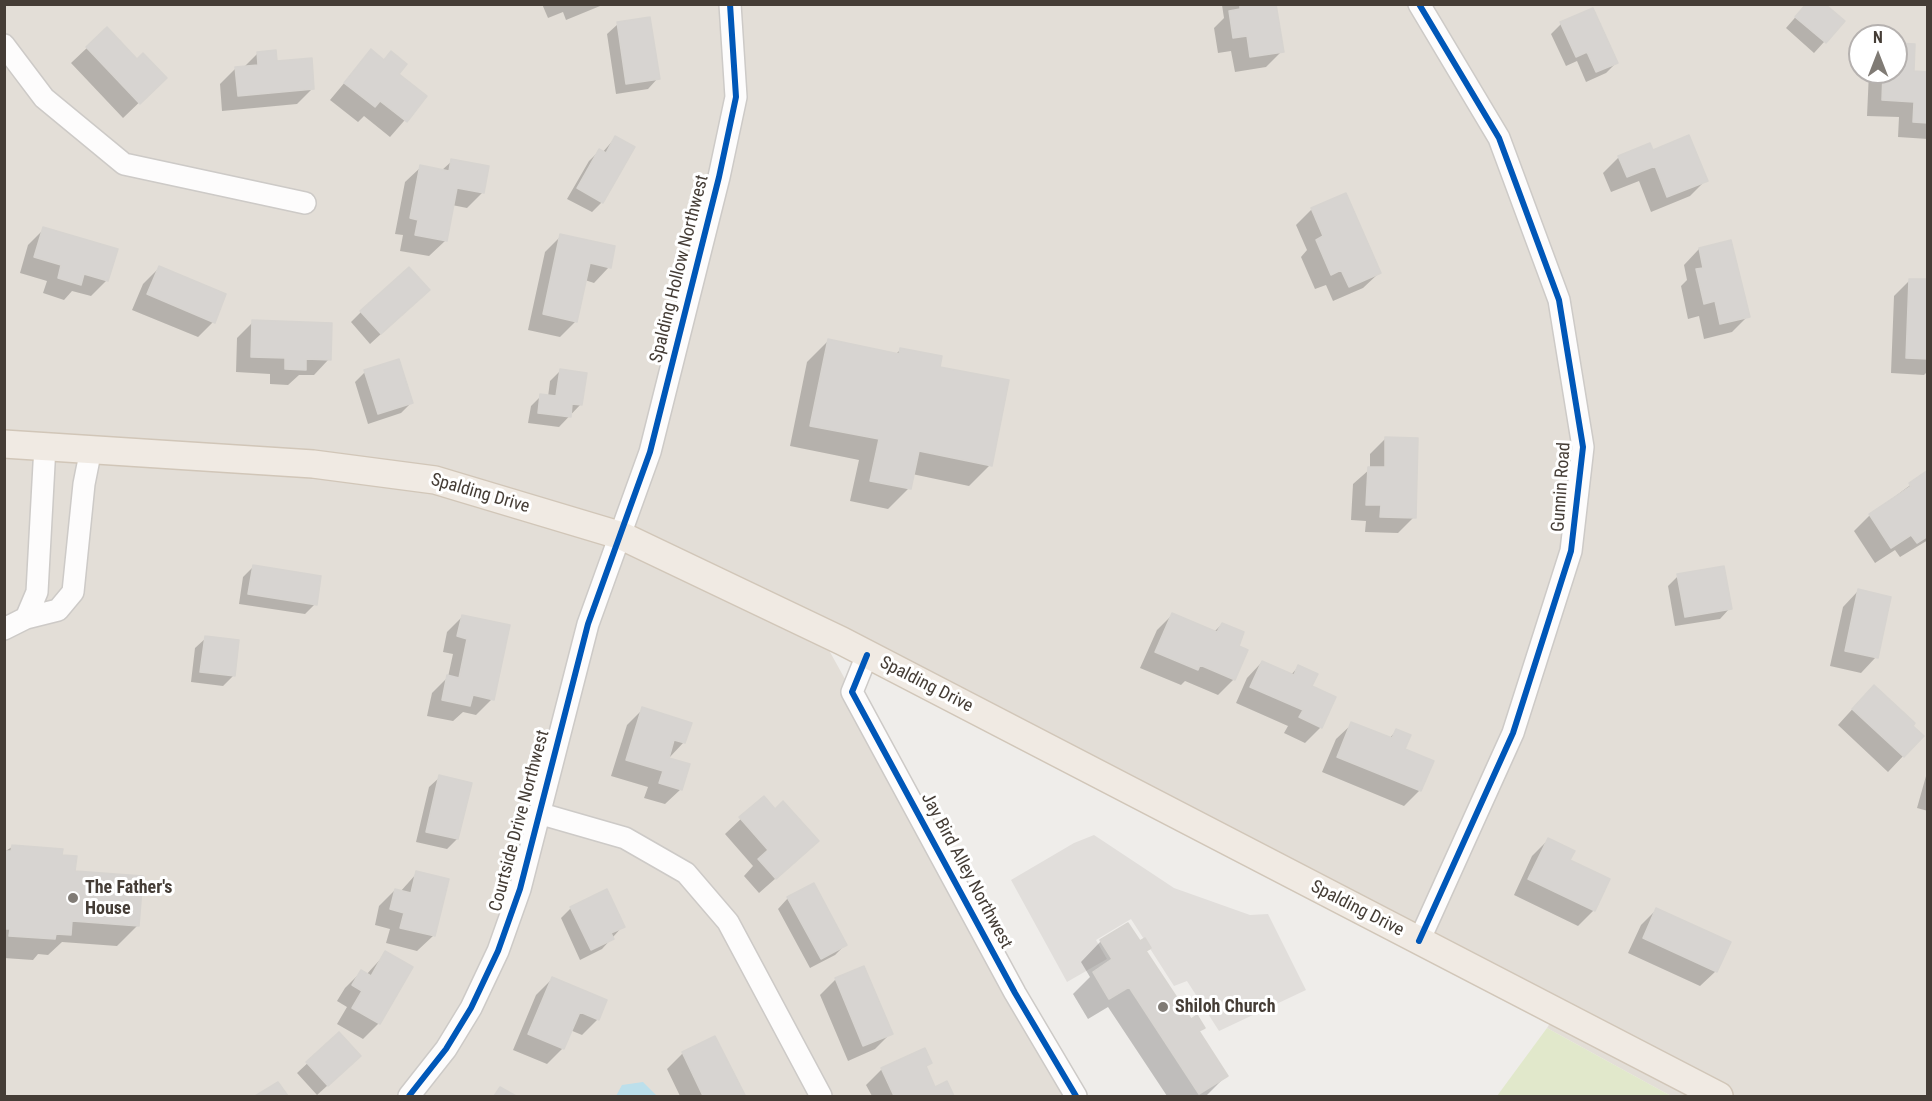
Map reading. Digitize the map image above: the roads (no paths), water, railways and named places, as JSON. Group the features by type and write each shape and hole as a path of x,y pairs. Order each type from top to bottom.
{"main road":[{"name":"Spalding Drive","path":"4,444 313,464 435,480 622,536 867,655 1719,1096"}],"street":[{"name":"Spalding Hollow Northwest","path":"622,536 659,418 736,97 730,4"},
{"name":"Gunnin Road","path":"1419,4 1499,138 1559,300 1583,447 1571,551 1513,733 1419,941"},
{"path":"4,45 44,98 124,164 304,203"},
{"path":"26,618 37,591 45,446"},
{"path":"4,629 26,618 58,610 73,591 84,484 91,449"},
{"name":"Courtside Drive Northwest","path":"409,1096 446,1049 471,1008 498,951 520,889 588,624 622,536"},
{"name":"Jay Bird Alley Northwest","path":"867,655 852,692 1015,993 1076,1096"},
{"path":"538,813 626,838 686,873 728,922 821,1096"}],"water":[{"path":"643,1082 657,1096 616,1096 622,1085"}],"place":[{"name":"The Father's House","path":"73,898"},
{"name":"Shiloh Church","path":"1163,1007"}]}
